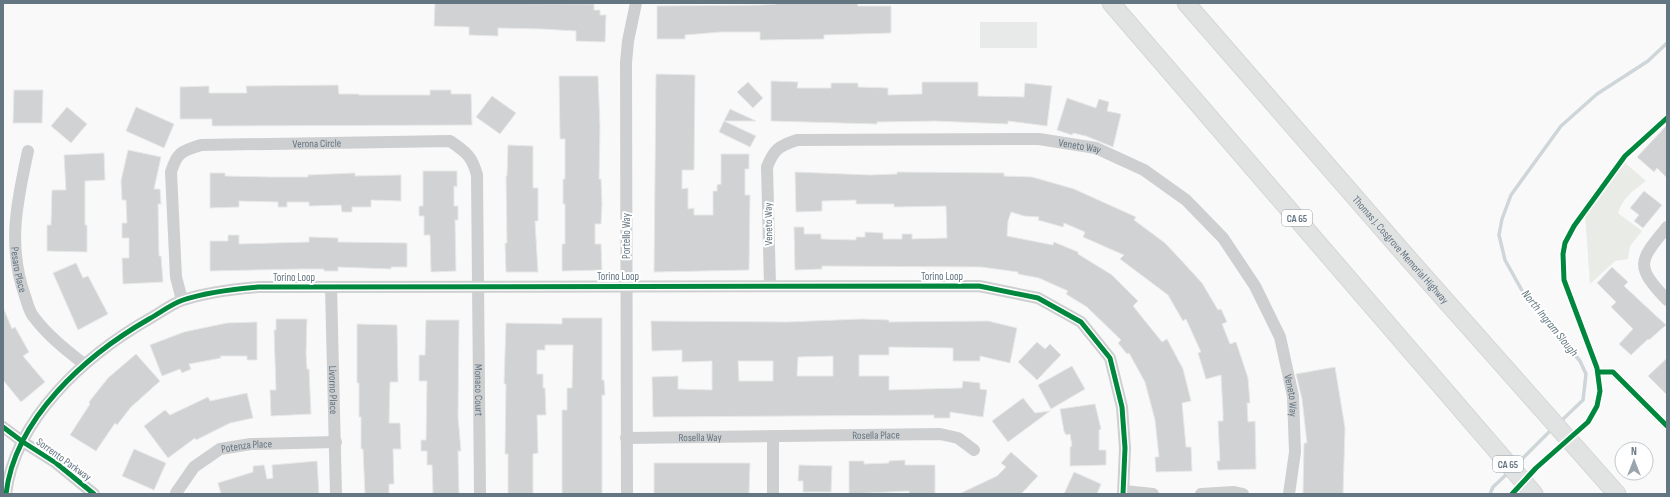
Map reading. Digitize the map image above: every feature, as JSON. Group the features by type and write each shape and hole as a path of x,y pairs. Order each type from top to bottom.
{"highway":[{"name":"CA 65","path":"1111,3 1176,76 1481,434 1534,494"},
{"name":"Thomas J. Cosgrove Memorial Highway","path":"1186,3 1407,257 1600,473 1617,494"}],"street":[{"name":"Portello Way","path":"627,494 626,62 628,41 636,3"},
{"name":"Veneto Way","path":"770,286 767,167 772,152 783,145 797,140 1040,139 1096,148 1144,170 1186,200 1223,238 1255,286 1280,337 1293,396 1295,452 1289,494"},
{"name":"Verona Circle","path":"182,300 176,277 171,172 175,158 183,150 201,145 450,142 466,151 474,162 476,175 478,287"},
{"name":"Pesaro Place","path":"28,151 16,213 14,248 19,280 32,315 58,343 84,364"},
{"path":"1667,227 1650,248 1646,256 1644,266 1645,275 1667,300"},
{"name":"Torino Loop","path":"6,494 9,474 14,458 46,405 84,364 120,336 182,300 221,291 258,287 626,286 979,286 1038,298 1081,322 1110,358 1122,407 1125,448 1124,493"},
{"name":"Livorno Place","path":"331,287 336,442 336,494"},
{"name":"Monaco Court","path":"478,287 480,494"},
{"name":"Sorrento Parkway","path":"3,427 56,463 94,494"},
{"name":"Rosella Place","path":"773,436 940,434 958,438 974,450"},
{"path":"773,436 773,494"},
{"name":"Rosella Way","path":"626,438 773,436"},
{"name":"Potenza Place","path":"176,493 194,467 220,449 251,444 336,442"},
{"path":"1201,494 1234,492 1243,494"},
{"path":"1124,493 1154,494"}],"shaded area":[{"path":"980,22 1037,22 1037,48 980,48"},
{"path":"1625,163 1646,181 1626,198 1618,213 1642,231 1630,246 1628,259 1615,261 1590,284 1585,214"}],"building":[{"path":"435,3 594,4 594,10 600,10 600,15 606,15 605,42 576,41 576,31 542,29 498,28 498,36 469,35 469,27 434,26"},
{"path":"776,3 857,3 858,6 891,6 891,33 824,35 824,39 760,40 760,32 721,32 685,35 685,39 657,39 657,6 760,5"},
{"path":"656,74 695,75 694,170 682,170 682,189 688,188 688,209 694,208 694,215 713,215 713,191 717,191 717,185 721,184 721,154 749,154 749,169 745,169 745,195 750,195 749,270 654,272"},
{"path":"559,76 598,76 600,127 599,179 601,179 602,204 601,224 595,224 595,244 601,244 602,270 562,271 562,244 565,244 565,204 563,204 563,179 565,179 565,139 560,139"},
{"path":"771,81 798,82 797,88 831,88 831,83 858,83 858,87 888,88 888,95 922,94 922,82 978,82 978,96 1024,97 1025,83 1052,86 1047,126 1008,121 1008,124 935,121 877,122 877,124 771,121"},
{"path":"748,82 763,98 753,108 737,92"},
{"path":"338,85 339,94 430,95 430,90 451,90 451,94 471,94 472,125 212,126 212,119 180,119 180,87 209,86 209,93 247,93 246,86"},
{"path":"14,90 43,90 42,123 13,123"},
{"path":"492,96 516,113 500,134 476,117"},
{"path":"1067,98 1096,108 1099,99 1109,102 1107,111 1121,114 1113,147 1086,136 1073,133 1072,135 1057,130"},
{"path":"67,107 87,124 71,143 51,126"},
{"path":"136,107 174,124 164,148 126,131"},
{"path":"730,109 756,121 724,121"},
{"path":"724,121 756,136 750,147 719,132"},
{"path":"1667,125 1667,178 1657,168 1654,172 1637,157"},
{"path":"508,145 533,146 533,188 538,188 538,221 535,221 538,272 506,272 506,176"},
{"path":"128,150 161,157 154,189 160,189 161,204 158,204 159,256 161,256 163,282 123,284 122,258 129,258 129,238 122,238 122,223 127,223 126,200 122,200 121,181"},
{"path":"104,153 105,180 85,181 85,225 87,225 87,252 47,251 47,225 51,225 52,190 66,190 64,155"},
{"path":"423,171 457,171 457,187 454,186 454,206 458,206 458,220 455,220 456,271 431,272 430,235 424,235 424,216 419,216 419,206 423,206"},
{"path":"795,172 870,175 897,174 897,172 1004,173 1004,176 1032,177 1074,189 1136,217 1134,220 1165,243 1180,259 1202,283 1218,310 1221,309 1227,322 1222,324 1230,344 1236,342 1248,378 1250,403 1247,403 1248,422 1255,421 1256,469 1218,470 1217,461 1220,461 1218,421 1223,421 1221,375 1206,379 1198,353 1201,352 1186,319 1183,321 1168,295 1120,259 1124,255 1083,237 1085,232 1064,223 1063,227 1038,220 1039,217 1024,216 1011,212 1008,221 1007,236 1053,245 1054,242 1078,252 1078,254 1112,275 1138,301 1133,306 1162,342 1167,339 1183,369 1191,401 1182,403 1186,447 1191,447 1192,471 1156,472 1155,457 1159,457 1155,420 1145,382 1129,353 1127,354 1118,343 1121,340 1087,307 1066,294 1068,291 1039,278 1018,274 1018,272 981,267 822,266 822,269 795,270 794,227 804,227 804,234 821,234 821,239 856,240 856,237 865,237 865,232 883,233 883,239 902,239 902,234 912,234 912,239 947,238 946,206 894,207 894,204 856,204 856,200 822,201 822,211 796,212"},
{"path":"210,173 225,173 225,176 270,177 308,177 308,175 355,173 355,176 401,175 401,201 371,200 371,207 352,207 352,212 342,212 341,205 309,206 309,202 287,202 287,207 278,207 278,202 239,201 239,207 210,208"},
{"path":"1644,191 1662,205 1643,228 1634,221 1639,215 1630,208"},
{"path":"228,235 239,235 239,244 309,242 309,237 338,238 338,242 407,243 407,267 391,267 391,269 338,267 338,271 324,271 324,269 300,269 210,271 210,241 228,241"},
{"path":"76,263 83,278 88,276 108,314 78,330 53,273"},
{"path":"1612,267 1628,282 1624,286 1666,325 1631,355 1619,344 1633,329 1611,307 1616,302 1597,283"},
{"path":"3,307 12,329 15,327 29,352 23,356 45,382 21,402 3,380"},
{"path":"562,318 602,318 602,380 604,380 605,395 602,395 602,494 562,494 562,410 567,410 567,388 572,388 573,345 545,345 545,350 537,350 537,374 543,374 546,415 537,415 538,453 533,454 533,494 508,494 508,454 505,454 506,384 504,384 506,323 562,324"},
{"path":"276,319 307,319 306,354 307,369 309,369 311,414 271,416 270,390 276,390 274,330 276,330"},
{"path":"862,319 889,320 889,322 988,321 1017,328 1010,363 980,356 980,361 953,361 953,348 889,347 889,355 859,355 859,376 889,376 889,390 962,388 963,381 980,383 980,389 987,390 983,417 950,412 950,418 934,418 934,415 653,417 652,377 678,376 678,389 712,390 712,361 682,362 682,350 652,351 651,321 788,322","holes":["833,356 833,376 797,376 798,357","738,361 773,361 773,381 739,381"]},
{"path":"426,320 459,320 458,417 461,451 458,451 459,494 433,494 432,465 427,465 427,451 421,451 421,440 426,440 427,381 419,381 419,355 425,355"},
{"path":"257,322 257,360 247,360 247,356 220,356 221,358 189,364 191,369 182,373 180,369 162,376 150,345 184,332 227,323"},
{"path":"357,324 397,325 398,382 390,382 389,423 400,423 401,449 393,449 394,484 389,484 389,494 365,494 363,449 361,449 361,417 359,417 359,383 357,383"},
{"path":"1037,342 1045,349 1050,344 1061,355 1037,380 1018,362"},
{"path":"136,354 160,381 131,407 117,425 115,423 96,451 70,435 90,404 89,402 108,378"},
{"path":"1667,358 1667,395 1648,376"},
{"path":"1072,366 1085,389 1051,409 1038,385"},
{"path":"1335,367 1345,428 1343,494 1303,494 1304,443 1307,443 1302,399 1296,374"},
{"path":"247,393 253,418 230,423 196,440 195,438 168,458 144,426 165,410 170,415 208,397 210,401"},
{"path":"1023,398 1035,413 1050,411 1008,442 992,421"},
{"path":"1095,404 1101,429 1099,430 1099,450 1106,450 1106,465 1070,466 1070,447 1072,446 1070,434 1066,435 1064,431 1060,409"},
{"path":"134,449 166,463 154,490 122,476"},
{"path":"1011,452 1038,476 1021,494 959,494 997,476 1006,467 1001,463"},
{"path":"905,460 905,465 935,465 935,494 909,494 909,491 849,494 849,461 864,461 864,464 889,463 889,461"},
{"path":"317,461 319,494 221,494 218,483 253,472 253,466 264,465 267,479 273,478 272,465"},
{"path":"654,463 750,463 749,494 654,494"},
{"path":"799,465 832,466 831,492 803,492 803,481 798,481"},
{"path":"1074,472 1101,484 1097,494 1064,494"}],"waterway":[{"name":"North Ingram Slough","path":"1559,423 1583,400 1586,374 1580,361 1525,296 1505,260 1499,235 1502,219 1511,195 1561,126 1597,94 1648,61 1667,43"},
{"name":"North Ingram Slough","path":"1515,466 1553,428"},
{"name":"North Ingram Slough","path":"1490,494 1493,487 1509,472"}],"cycle path":[{"path":"1512,494 1536,468 1588,422 1597,406 1600,391 1597,368 1564,280 1563,254 1565,243 1574,226 1625,156 1667,118"},
{"path":"6,494 12,466 23,440 39,415 57,392 78,370 125,334 174,304 201,295 258,287 979,286 1038,298 1081,322 1110,358 1122,407 1125,448 1123,494"},
{"path":"1598,372 1613,372 1667,426"},
{"path":"3,427 56,463 94,494"}]}
